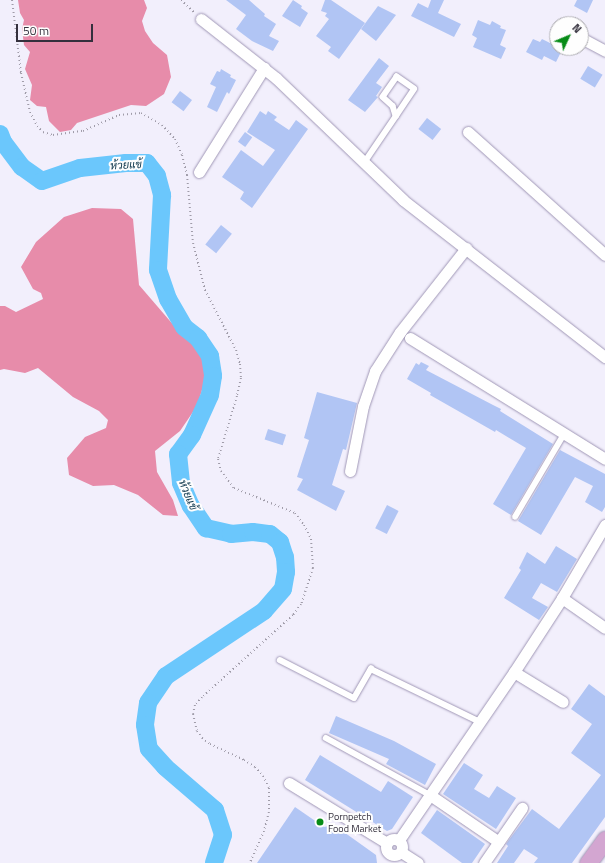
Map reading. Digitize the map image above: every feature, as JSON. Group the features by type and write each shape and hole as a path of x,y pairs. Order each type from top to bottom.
{"main road":[{"path":"588,863 605,840"}],"street":[{"path":"201,19 264,68 403,200 605,357"},
{"path":"589,42 605,51"},
{"path":"199,172 264,68"},
{"path":"468,132 605,255"},
{"path":"350,471 363,406 375,371 400,332 466,248"},
{"path":"410,338 605,459"},
{"path":"399,840 514,672 562,598 605,525"},
{"path":"562,598 605,628"},
{"path":"514,672 563,702"},
{"path":"289,784 386,853 397,855 401,852"},
{"path":"430,795 499,842"},
{"path":"484,863 522,808"},
{"path":"386,853 392,839 399,840"},
{"path":"399,840 402,847 401,852"},
{"path":"401,852 418,863"}],"lane":[{"path":"364,163 396,116 414,89 397,77 383,97 393,106 396,116"},
{"path":"514,517 564,434"},
{"path":"280,660 354,698 370,669 480,722"},
{"path":"326,738 430,795"}],"path":[{"path":"12,0 21,73 30,112 37,126 43,132 53,135 83,131 118,115 141,113 162,125 175,139 182,155 187,175 193,243 205,290 232,344 240,364 241,378 238,396 218,459 221,471 234,488 295,513 304,525 311,539 313,568 301,604 293,614 202,697 195,705 193,714 197,731 202,738 210,744 244,760 255,767 263,776 268,788 269,812 264,831 250,863"},
{"path":"181,0 201,19"}],"shaded area":[{"path":"18,0 144,0 147,8 142,21 145,31 153,43 167,55 171,77 164,94 146,106 131,105 77,123 71,130 60,132 49,121 46,107 37,106 30,100 32,85 25,69 30,52 24,45 22,29 24,20 20,13"},
{"path":"92,208 121,209 133,219 139,285 176,328 190,340 202,355 207,374 197,406 180,431 155,451 157,472 173,500 178,516 163,515 138,495 114,485 93,486 69,475 67,458 85,437 106,428 108,420 99,411 73,397 38,368 25,373 4,369 0,370 0,306 5,306 16,312 43,299 41,293 33,289 21,267 36,242 64,217"}],"building":[{"path":"226,0 249,0 265,14 264,16 276,24 269,36 279,41 273,51 252,41 236,29 246,15"},
{"path":"293,0 302,6 301,8 308,13 300,27 282,16"},
{"path":"325,0 331,0 365,23 339,59 328,51 331,47 316,36 329,19 325,16 327,13 321,11"},
{"path":"431,0 444,0 438,13 461,24 454,37 411,16 418,3 428,8"},
{"path":"577,0 593,0 587,13 574,6"},
{"path":"378,6 396,15 376,41 361,29"},
{"path":"478,20 490,25 492,21 501,26 500,28 506,30 500,45 506,48 501,59 473,47 477,38 472,35"},
{"path":"533,39 540,42 542,39 549,42 549,56 559,56 556,62 544,56 542,60 526,52"},
{"path":"379,58 389,66 376,83 382,87 376,96 378,97 365,112 348,100"},
{"path":"588,66 603,75 595,88 580,79"},
{"path":"221,69 236,80 229,94 227,92 217,112 207,107 216,87 210,84 217,71 220,72"},
{"path":"180,91 192,100 184,111 172,102"},
{"path":"260,111 266,115 268,111 277,117 274,120 289,130 296,120 308,129 252,208 240,199 244,192 222,177 241,150 263,166 275,150 247,132"},
{"path":"427,118 441,129 433,140 418,129"},
{"path":"245,132 252,137 245,147 238,142"},
{"path":"221,225 232,234 216,253 205,244"},
{"path":"421,362 429,366 426,370 501,409 500,411 553,444 511,515 493,504 526,448 496,430 495,432 430,395 431,393 407,379 416,363 419,365"},
{"path":"317,392 357,403 346,450 343,449 332,485 345,491 336,511 297,490 303,479 297,477 309,440 304,438"},
{"path":"268,429 286,435 283,445 265,439"},
{"path":"560,450 605,474 605,507 602,512 585,502 593,486 575,477 541,535 518,521"},
{"path":"387,505 399,511 387,534 375,528"},
{"path":"556,546 577,559 557,592 541,583 532,598 548,607 539,620 504,598 521,570 519,568 527,552 545,564"},
{"path":"589,684 605,696 605,817 572,863 534,863 538,858 524,849 514,863 497,863 508,846 506,844 532,809 559,829 601,775 571,753 592,724 571,709"},
{"path":"336,716 394,741 436,764 425,785 386,764 389,759 329,733"},
{"path":"320,755 381,792 388,781 413,797 392,829 387,831 305,780"},
{"path":"464,763 483,775 474,789 489,798 497,786 516,798 496,829 443,794"},
{"path":"295,807 324,827 334,825 376,855 377,863 257,863"},
{"path":"437,810 485,844 472,863 462,863 421,833"}],"waterway":[{"name":"ห้วยแข้","path":"0,134 3,142 22,167 42,181 80,168 126,163 147,163 157,176 162,195 158,270 168,299 184,327 198,338 210,356 213,376 210,395 192,435 178,454 181,483 191,506 206,528 231,534 253,532 270,534 280,542 285,557 286,572 283,589 264,611 166,676 148,703 145,725 149,749 165,767 215,810 223,835 214,863"}],"place":[{"name":"Pornpetch Food Market","path":"320,822"}]}
